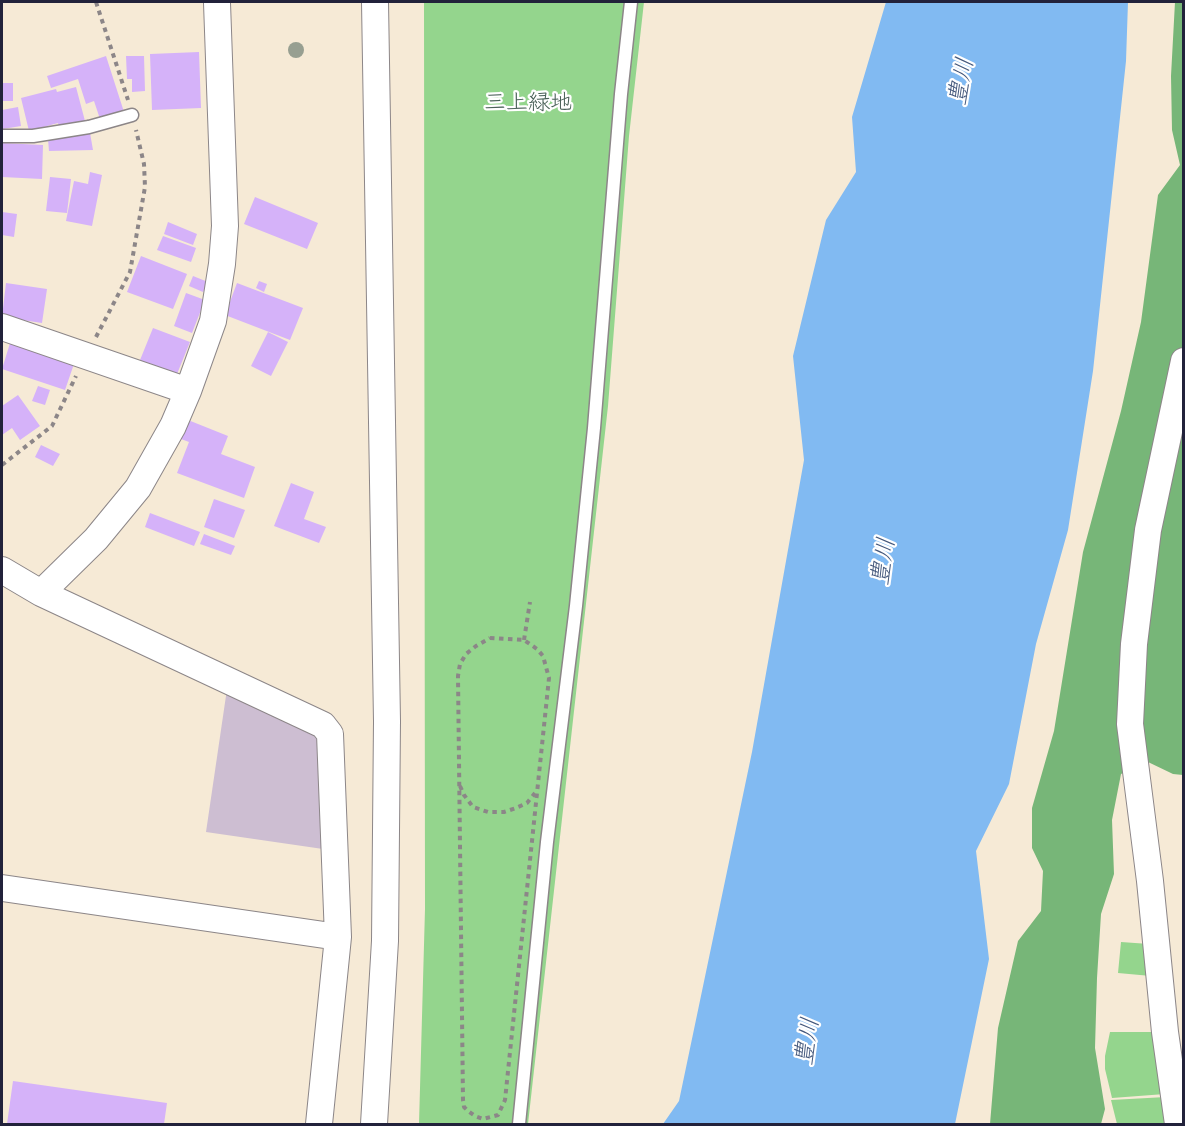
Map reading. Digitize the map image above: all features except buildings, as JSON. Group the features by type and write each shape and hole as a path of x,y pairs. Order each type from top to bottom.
{"street":[{"path":"41,593 96,539 138,488 173,426 213,321 225,226 217,2"},
{"path":"374,1125 385,941 387,732 375,2"},
{"path":"2,327 188,391"},
{"path":"1178,1125 1165,1032 1150,881 1130,724 1134,644 1148,530 1184,361"},
{"path":"2,570 41,593 323,725 330,734 338,937 320,1125"},
{"path":"2,888 338,937"}],"lane":[{"path":"519,1125 547,842 576,606 595,416 621,94 631,2"},
{"path":"2,136 33,136 89,127 132,115"}],"path":[{"path":"2,465 52,426 130,272 146,188 144,164 132,115 96,2"},
{"path":"524,640 530,602"},
{"path":"490,638 524,640 543,656 549,678 505,1100 498,1115 483,1119 468,1111 464,1107 463,1100 458,676 460,664 466,654 490,638"},
{"path":"459,782 464,795 473,807 488,812 504,812 527,803 538,789"}],"shaded area":[{"path":"227,689 314,730 319,746 323,849 206,832"}],"green space":[{"name":"三上緑地","path":"424,2 644,2 629,136 608,406 528,1124 419,1124 425,909"},
{"path":"1175,2 1183,2 1183,775 1173,774 1148,762 1121,774 1112,820 1114,874 1101,914 1097,978 1095,1048 1105,1109 1101,1124 990,1124 998,1028 1018,941 1041,911 1043,871 1032,848 1032,808 1054,731 1083,552 1121,411 1141,322 1158,195 1180,165 1172,130 1171,76"},
{"path":"1121,942 1149,944 1151,976 1118,973"},
{"path":"1110,1032 1158,1032 1165,1094 1112,1098 1105,1069"},
{"path":"1166,1097 1169,1124 1117,1124 1111,1100"}],"water":[{"name":"豊川","path":"886,2 1128,2 1126,61 1093,371 1068,530 1036,644 1009,784 976,851 989,959 955,1124 663,1124 679,1101 752,752 804,460 793,356 826,220 856,172 852,117"}]}
